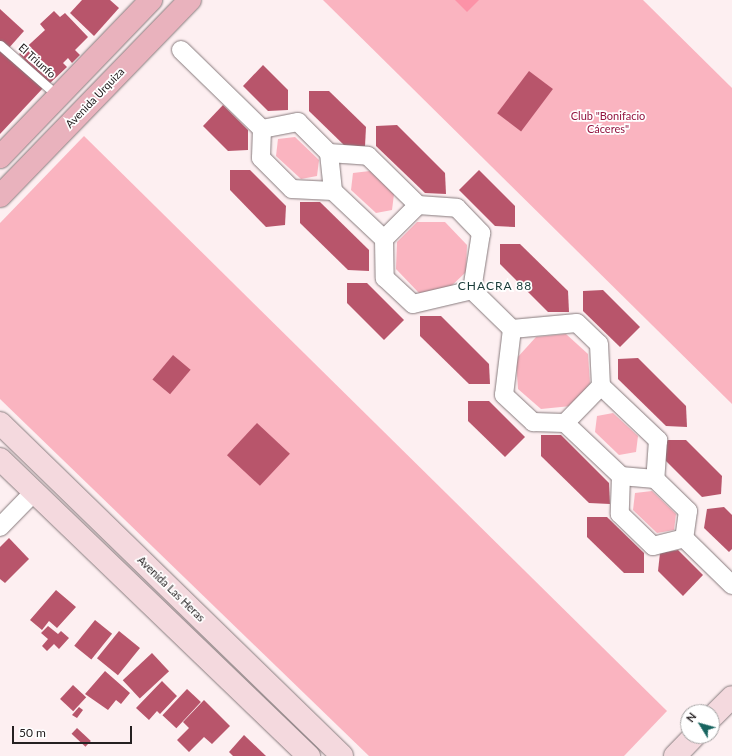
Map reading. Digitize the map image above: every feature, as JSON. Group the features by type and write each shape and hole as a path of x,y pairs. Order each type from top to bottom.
{"main road":[{"path":"0,157 151,0"},
{"name":"Avenida Urquiza","path":"0,196 190,0"},
{"name":"Avenida Las Heras","path":"0,423 342,756"},
{"path":"0,459 309,756"},
{"path":"720,710 732,697"},
{"path":"674,756 686,744"}],"street":[{"path":"181,50 262,129 261,158 292,189 333,191 384,239 385,278 414,304 472,290"},
{"path":"262,129 298,122 329,153 333,191"},
{"path":"329,153 368,156 418,204 457,208 481,234 472,290"},
{"path":"384,239 418,204"},
{"path":"472,290 512,329 577,323 598,344 601,386 658,440 655,479"},
{"path":"512,329 504,395 533,422 565,423 621,476 655,479 688,511 684,538"},
{"path":"565,423 601,386"},
{"path":"621,476 620,514 653,546 684,538"},
{"path":"0,527 34,492"},
{"path":"684,538 732,585"}],"lane":[{"name":"El Triunfo","path":"0,44 58,96"}],"green space":[{"name":"Club \"Bonifacio Cáceres\"","path":"323,0 643,0 732,88 732,404"},
{"path":"84,136 667,711 624,756 369,756 0,399 0,223"},
{"path":"295,137 319,160 317,176 301,179 276,156 278,139"},
{"path":"370,171 394,194 392,210 376,213 351,190 353,173"},
{"path":"417,222 445,222 467,245 466,272 446,291 419,293 396,269 397,242"},
{"path":"566,334 588,354 590,384 571,406 541,409 518,389 516,359 536,337"},
{"path":"613,413 638,436 636,452 619,455 595,432 597,416"},
{"path":"652,491 676,514 674,530 657,533 633,510 635,493"}],"shaded area":[{"path":"455,0 479,0 467,12"}],"building":[{"path":"82,0 110,0 119,8 94,36 70,13"},
{"path":"0,9 24,31 8,49 0,42"},
{"path":"54,11 60,17 65,13 88,37 75,50 80,55 72,63 68,58 63,63 67,67 48,85 19,54 45,30 40,24"},
{"path":"0,50 44,87 0,134"},
{"path":"263,65 288,90 288,110 268,111 243,86"},
{"path":"529,71 553,89 521,131 497,113"},
{"path":"309,91 329,91 366,127 365,146 346,147 309,111"},
{"path":"223,105 248,130 248,150 228,151 203,126"},
{"path":"397,125 445,173 446,194 425,193 376,146 376,126"},
{"path":"230,170 250,170 286,206 285,225 266,227 230,190"},
{"path":"479,170 515,206 515,227 495,226 459,190"},
{"path":"300,202 320,202 369,250 369,271 348,270 300,223"},
{"path":"500,244 520,244 568,291 569,312 548,312 500,264"},
{"path":"347,283 367,283 404,320 384,340 347,303"},
{"path":"603,290 640,327 620,347 583,311 583,291"},
{"path":"420,316 441,316 489,364 490,384 469,384 420,336"},
{"path":"173,355 191,370 170,394 152,380"},
{"path":"638,358 686,406 687,427 666,426 618,379 618,359"},
{"path":"468,401 489,401 525,437 505,457 468,421"},
{"path":"257,423 290,454 260,486 227,455"},
{"path":"541,435 561,435 609,483 610,504 589,503 541,456"},
{"path":"666,440 686,440 722,476 721,494 702,497 665,460"},
{"path":"724,507 732,515 732,549 729,552 704,528 707,509"},
{"path":"587,517 607,517 644,553 644,573 624,573 587,537"},
{"path":"9,538 29,559 5,583 0,579 0,547"},
{"path":"678,550 703,575 683,596 658,571 660,553"},
{"path":"56,590 76,607 57,628 49,621 42,630 30,620"},
{"path":"95,620 112,634 91,659 74,646"},
{"path":"48,626 58,634 61,631 69,638 59,649 54,644 47,651 42,646 48,639 41,633"},
{"path":"119,631 140,648 118,675 97,658"},
{"path":"152,653 169,671 140,699 123,680"},
{"path":"105,671 130,693 121,704 116,700 108,710 85,694"},
{"path":"162,681 177,696 160,714 157,711 149,720 136,708"},
{"path":"73,685 86,697 73,711 60,699"},
{"path":"187,689 201,702 176,728 162,715"},
{"path":"204,700 230,726 212,744 204,737 189,752 177,740 189,728 183,722"},
{"path":"79,707 83,710 77,718 72,715"},
{"path":"77,728 91,741 85,747 72,734"},
{"path":"244,735 266,756 233,756 229,752"}],"district":[{"name":"CHACRA 88","path":"495,286"}]}
